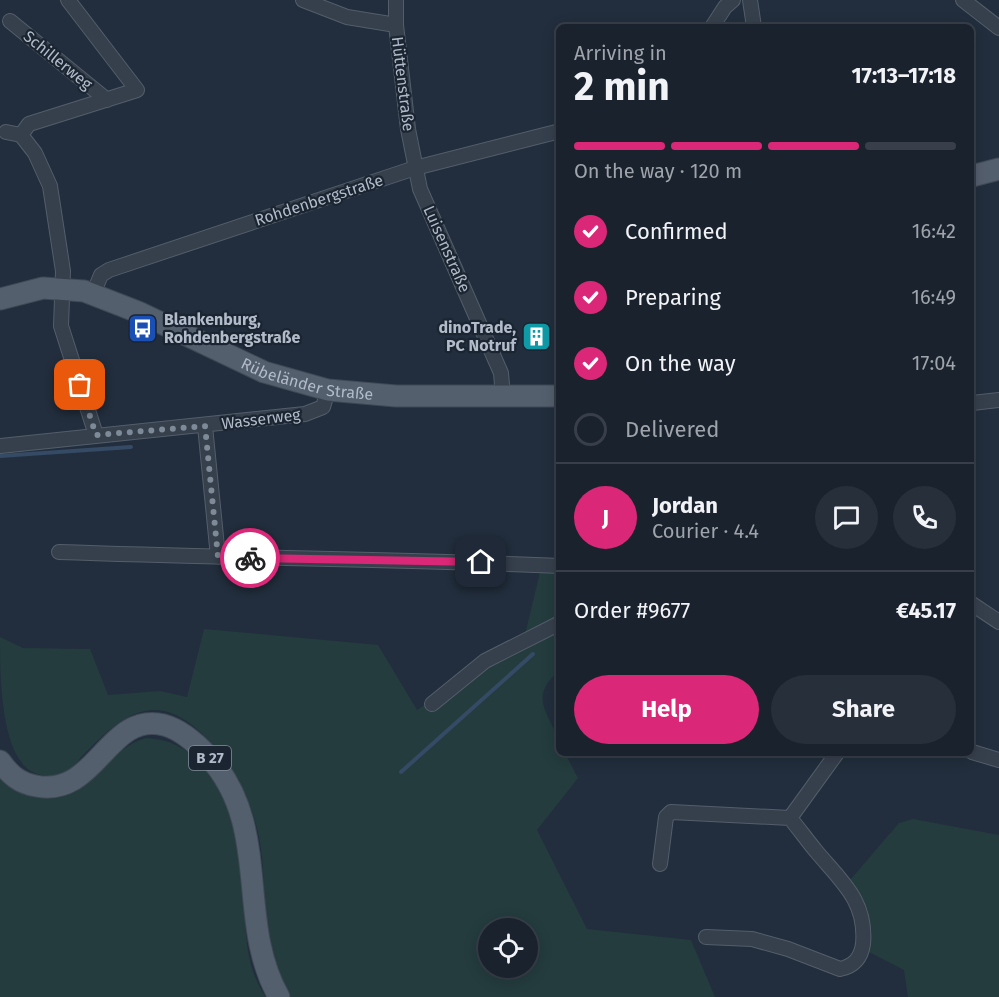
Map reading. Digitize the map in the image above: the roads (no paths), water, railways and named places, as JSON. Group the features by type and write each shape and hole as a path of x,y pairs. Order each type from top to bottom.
{"main road":[{"path":"974,175 999,169"},
{"name":"Rübeländer Straße","path":"0,299 29,290 62,287 93,294 264,372 328,390 376,396 556,396"},
{"name":"B 27","path":"0,761 20,782 54,787 74,781 84,774 121,735 137,726 164,725 191,740 222,774 241,809 251,856 259,942 267,970 279,997"}],"street":[{"path":"21,135 29,124 137,90 68,0"},
{"path":"303,0 347,17 396,26"},
{"name":"Hüttenstraße","path":"396,0 396,26 415,168"},
{"path":"714,24 725,7 733,0"},
{"path":"750,0 754,24"},
{"path":"963,0 999,28"},
{"name":"Schillerweg","path":"10,21 107,100"},
{"path":"6,132 21,135 35,153 50,186 63,271 61,326 96,435"},
{"name":"Rohdenbergstraße","path":"93,294 101,275 109,270 415,168 556,132"},
{"name":"Luisenstraße","path":"415,168 427,207 501,373 504,397"},
{"name":"Wasserweg","path":"0,446 205,426 314,412 323,407 328,390"},
{"path":"974,403 999,400"},
{"path":"205,426 218,557"},
{"path":"58,552 436,560 556,566"},
{"path":"974,605 999,622"},
{"path":"432,704 485,662 556,625"},
{"path":"974,753 999,760"},
{"path":"790,818 832,756"},
{"path":"660,864 666,816 671,812 790,818 817,853 845,881 865,927 862,949 856,962 840,969 788,949 752,939 706,937"}],"waterway":[{"path":"0,456 131,447"},
{"path":"401,772 533,654"}],"place":[{"name":"Blankenburg, Rohdenbergstraße","path":"143,328"},
{"name":"dinoTrade, PC Notruf","path":"537,336"}]}
